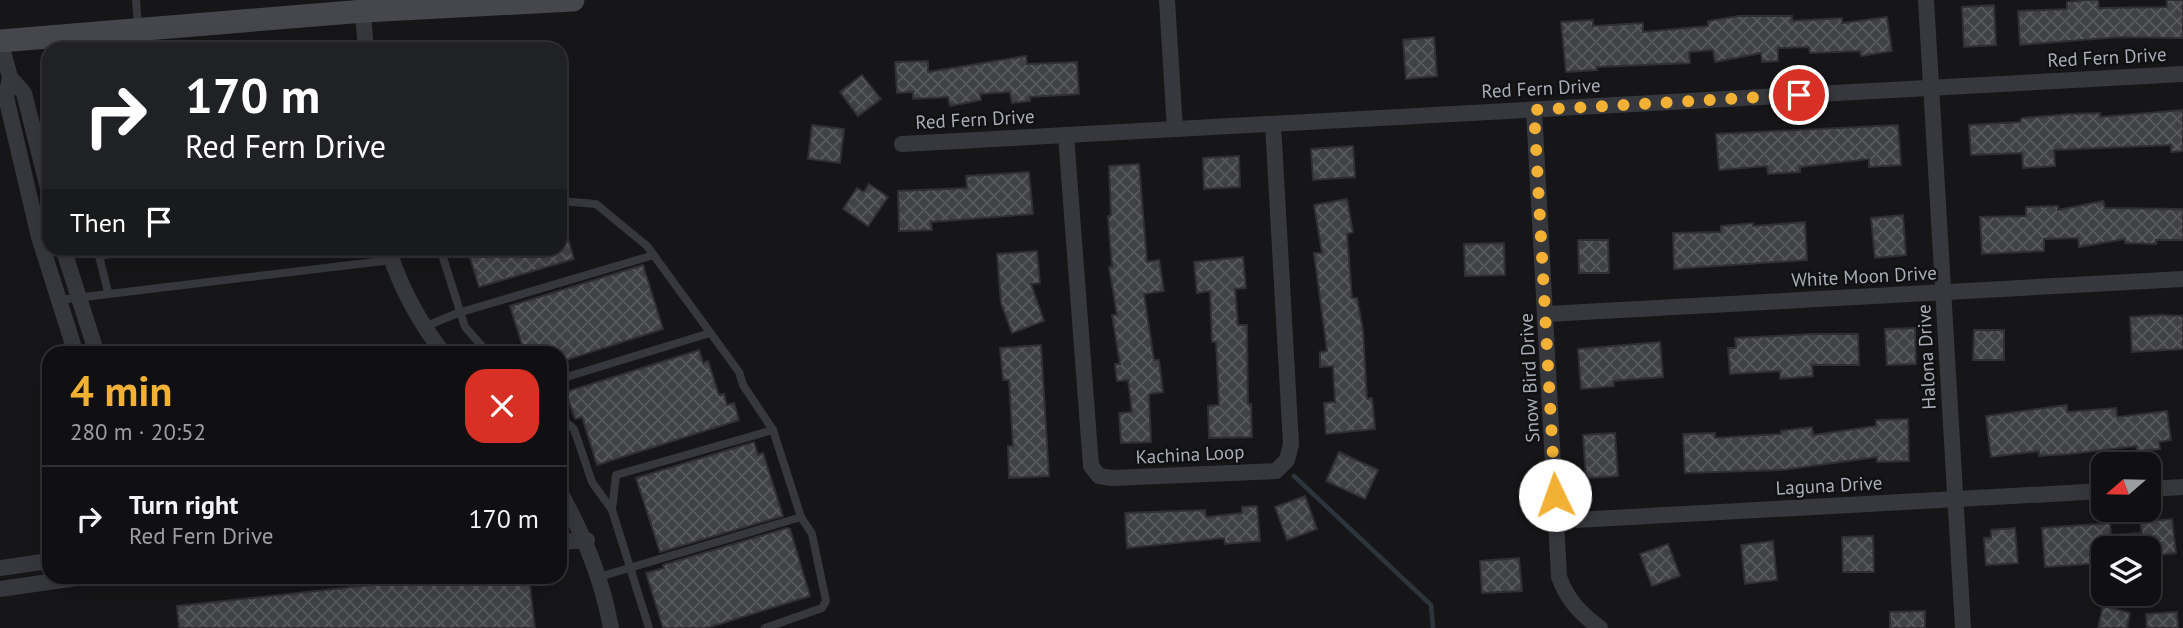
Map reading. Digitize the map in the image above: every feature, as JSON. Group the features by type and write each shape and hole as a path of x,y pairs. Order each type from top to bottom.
{"main road":[{"path":"0,41 364,4 573,0"}],"street":[{"path":"1167,0 1175,130"},
{"name":"Halona Drive","path":"1926,0 1964,628"},
{"path":"364,4 366,42"},
{"path":"0,41 10,77 24,93 42,164"},
{"name":"Red Fern Drive","path":"902,145 2183,74"},
{"path":"10,77 6,97 42,246"},
{"name":"Snow Bird Drive","path":"1534,110 1559,577 1565,594 1578,612 1600,628"},
{"name":"Kachina Loop","path":"1066,135 1091,466 1099,476 1112,478 1276,471 1287,460 1291,444 1273,124"},
{"path":"45,256 73,346"},
{"path":"66,256 95,346"},
{"path":"391,256 424,327 438,346"},
{"name":"White Moon Drive","path":"1547,314 2183,279"},
{"path":"2161,488 2183,487"},
{"name":"Laguna Drive","path":"1557,521 2091,492"},
{"path":"568,522 587,540 611,628"},
{"path":"567,541 587,540"},
{"path":"0,568 42,562"},
{"path":"0,589 42,583"}],"lane":[{"path":"136,0 138,29"},
{"path":"567,202 596,204 654,255 739,372 743,385 773,430 802,517 812,534 826,601 822,608 765,628"},
{"path":"424,327 458,313 654,255"},
{"path":"99,256 108,292"},
{"path":"59,300 375,256"},
{"path":"442,256 458,313 465,327 482,346"},
{"path":"567,377 710,332"},
{"path":"567,423 574,429 592,482 612,510 649,628"},
{"path":"612,510 616,475 773,430"},
{"path":"599,577 802,517"}],"building":[{"path":"2098,0 2099,8 2167,7 2167,0 2183,0 2183,38 2119,37 2020,45 2018,11 2067,9 2067,2"},
{"path":"1994,5 1996,45 1964,47 1962,7"},
{"path":"1739,16 1792,16 1792,21 1842,18 1842,23 1887,17 1892,51 1861,56 1860,51 1810,53 1809,47 1778,48 1778,61 1762,62 1761,53 1715,62 1713,50 1689,52 1690,63 1596,67 1597,70 1566,72 1561,22 1593,20 1593,26 1643,23 1643,32 1708,26 1708,21"},
{"path":"1434,37 1437,76 1406,79 1403,40"},
{"path":"1026,56 1027,64 1077,62 1079,94 1030,97 1030,101 1012,103 1010,92 980,94 981,100 950,106 948,97 913,99 913,92 897,93 895,62 928,61 928,72"},
{"path":"862,75 881,99 858,116 840,92"},
{"path":"2183,110 2183,151 2171,152 2171,145 2054,150 2055,166 2023,168 2022,153 1971,155 1969,125 2020,122 2022,118 2069,114 2100,113 2100,117"},
{"path":"812,125 844,129 840,163 808,159"},
{"path":"1898,125 1901,165 1869,167 1869,159 1800,167 1800,172 1768,174 1767,166 1719,170 1716,134"},
{"path":"1353,146 1355,177 1313,180 1311,149"},
{"path":"1239,156 1240,187 1204,189 1203,158"},
{"path":"1139,164 1147,262 1159,260 1164,291 1144,294 1154,360 1159,360 1163,392 1149,394 1151,442 1121,443 1119,413 1132,412 1128,380 1117,381 1115,364 1120,364 1112,315 1117,315 1109,267 1112,267 1108,216 1111,215 1109,166"},
{"path":"1029,172 1033,214 931,222 932,230 899,231 898,191 967,188 966,176"},
{"path":"869,184 888,197 868,226 843,209 857,188 864,192"},
{"path":"1347,199 1353,232 1347,234 1352,298 1357,298 1363,330 1367,399 1372,398 1375,429 1326,434 1324,403 1335,402 1333,366 1320,367 1320,352 1327,351 1314,253 1322,253 1314,205"},
{"path":"2103,201 2105,208 2183,209 2183,240 2156,240 2156,244 2125,243 2125,239 2079,247 2078,238 2044,239 2044,251 1982,254 1980,217 2026,216 2026,207 2058,206 2058,210"},
{"path":"1903,215 1906,255 1875,258 1871,218"},
{"path":"1805,222 1807,260 1674,269 1673,233 1721,232 1721,226 1753,223 1753,226"},
{"path":"567,235 574,259 479,287 469,256 567,256"},
{"path":"1578,240 1608,240 1609,273 1579,273"},
{"path":"1504,243 1505,275 1465,276 1464,244"},
{"path":"1037,251 1040,283 1031,284 1044,321 1012,333 1001,303 997,254"},
{"path":"1243,257 1246,288 1235,289 1238,325 1247,325 1248,404 1251,404 1252,437 1209,438 1208,406 1219,405 1216,342 1212,342 1210,291 1197,293 1194,262"},
{"path":"643,265 663,329 567,360 567,346 522,346 510,306"},
{"path":"2183,316 2183,349 2132,352 2130,317"},
{"path":"1915,328 1916,364 1887,365 1885,329"},
{"path":"1974,330 2004,330 2004,360 1973,360"},
{"path":"1858,334 1859,365 1812,365 1813,376 1780,379 1780,371 1730,374 1728,348 1736,348 1735,338"},
{"path":"1660,342 1663,377 1613,381 1614,386 1581,389 1578,349"},
{"path":"1041,345 1049,476 1009,478 1008,446 1013,446 1009,380 1003,380 1000,348"},
{"path":"699,350 703,363 708,361 719,395 724,394 727,405 734,403 739,420 597,465 582,417 575,419 567,392"},
{"path":"2067,405 2067,412 2116,408 2117,417 2167,411 2171,440 2159,442 2160,449 2137,451 2136,446 2070,454 2039,456 2039,451 1991,457 1986,416"},
{"path":"1908,419 1909,461 1877,462 1877,457 1782,470 1685,473 1683,434 1715,433 1715,438 1781,434 1781,431 1812,427 1813,435 1876,426 1876,420"},
{"path":"1615,433 1618,476 1586,478 1583,435"},
{"path":"754,442 758,455 763,453 783,516 660,552 636,478"},
{"path":"1339,452 1378,470 1365,499 1326,481"},
{"path":"1305,496 1317,529 1287,540 1275,507"},
{"path":"1257,506 1260,541 1225,544 1224,538 1127,548 1125,513 1205,510 1206,517 1242,513 1242,507"},
{"path":"2172,519 2176,553 2161,555 2161,536 2091,536 2091,564 2045,567 2042,528 2110,523 2111,535 2142,533 2140,522"},
{"path":"2015,528 2018,563 1986,565 1984,538 1991,538 1991,530"},
{"path":"790,529 810,596 707,628 663,628 646,573 664,568 663,565"},
{"path":"1873,536 1874,572 1843,572 1842,537"},
{"path":"1773,541 1777,580 1745,584 1741,545"},
{"path":"1668,544 1680,576 1652,586 1640,554"},
{"path":"1519,558 1522,591 1482,593 1480,561"},
{"path":"380,584 530,584 535,628 179,628 177,606"},
{"path":"2103,606 2130,613 2127,628 2098,628"},
{"path":"1925,611 1925,628 1890,628 1890,612"},
{"path":"2177,612 2178,628 2147,628 2146,614"}],"waterway":[{"path":"1294,476 1431,605 1433,628"}],"route":[{"path":"1555,495 1534,110 1799,95"}]}
